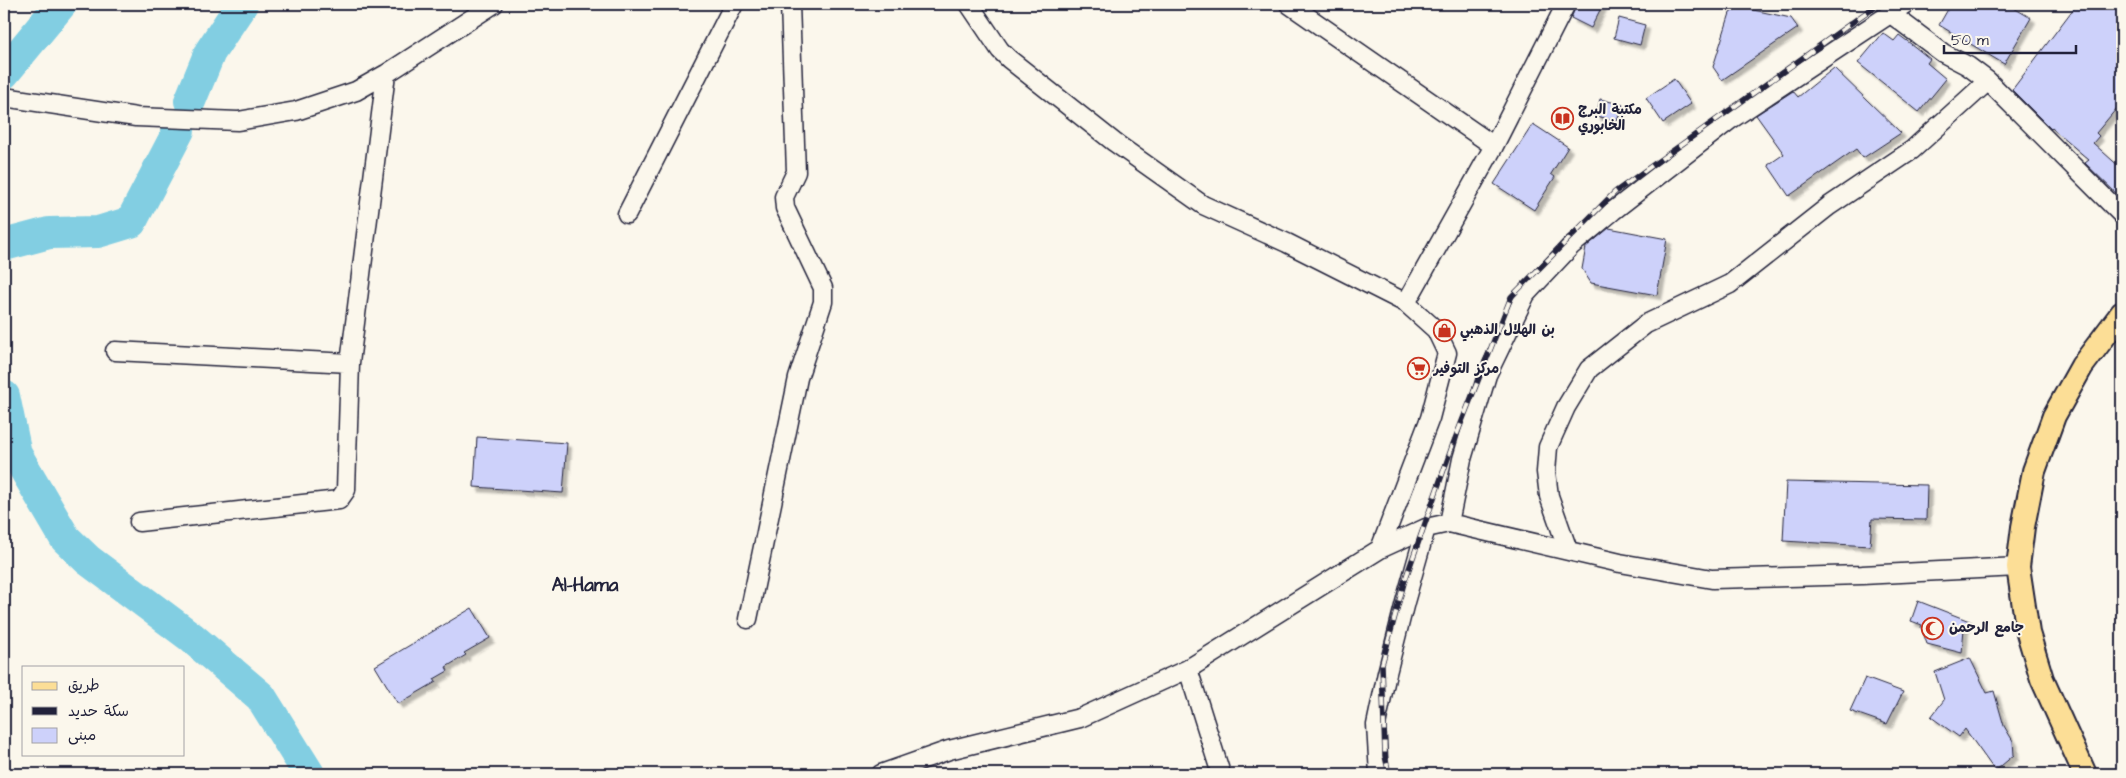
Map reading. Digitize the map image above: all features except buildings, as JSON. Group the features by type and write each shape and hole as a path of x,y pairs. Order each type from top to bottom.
{"main road":[{"path":"2085,774 2042,679 2028,633 2018,567 2034,471 2054,416 2082,366 2122,313"}],"street":[{"path":"4,97 136,117 238,121 296,110 356,91 386,74 494,4"},
{"path":"627,214 734,4"},
{"path":"748,619 798,378 823,302 823,288 785,208 784,197 796,172 790,4"},
{"path":"969,4 1000,50 1009,59 1114,142 1203,204 1288,243 1406,303 1436,330 1447,354 1430,418 1380,549"},
{"path":"1289,4 1494,146"},
{"path":"1406,303 1494,146 1559,7"},
{"path":"1449,523 1462,459 1488,375 1526,294 1571,246 1612,211 1722,126 1898,9 1944,53 1968,66 1988,81 2122,215"},
{"path":"139,522 339,500 346,490 350,363 386,74"},
{"path":"1568,550 1549,496 1546,472 1548,447 1566,407 1589,369 1646,324 1730,284 1828,206 1912,150 1988,81"},
{"path":"115,351 350,363"},
{"path":"881,774 949,750 1080,718 1188,669 1380,549 1426,528 1449,523 1620,563 1712,579 1862,575 2018,567"},
{"path":"1379,774 1376,725 1405,602 1426,528"},
{"path":"1188,669 1221,774"}],"waterway":[{"path":"4,73 61,4"},
{"path":"190,101 210,52 242,4"},
{"path":"4,245 49,233 98,232 131,222 179,130"},
{"path":"4,396 16,454 65,538 88,560 191,637 261,697 309,774"}],"railway":[{"path":"1389,774 1385,756 1382,664 1404,583 1453,444 1511,297 1615,192 1878,4"}],"place":[{"name":"مكتبة البرج الخابوري","path":"1562,118"},
{"name":"بن الهلال الذهبي","path":"1444,330"},
{"name":"مركز التوفير","path":"1418,369"},
{"name":"جامع الرحمن","path":"1933,628"}],"district":[{"name":"Al-Hama","path":"585,585"}]}
